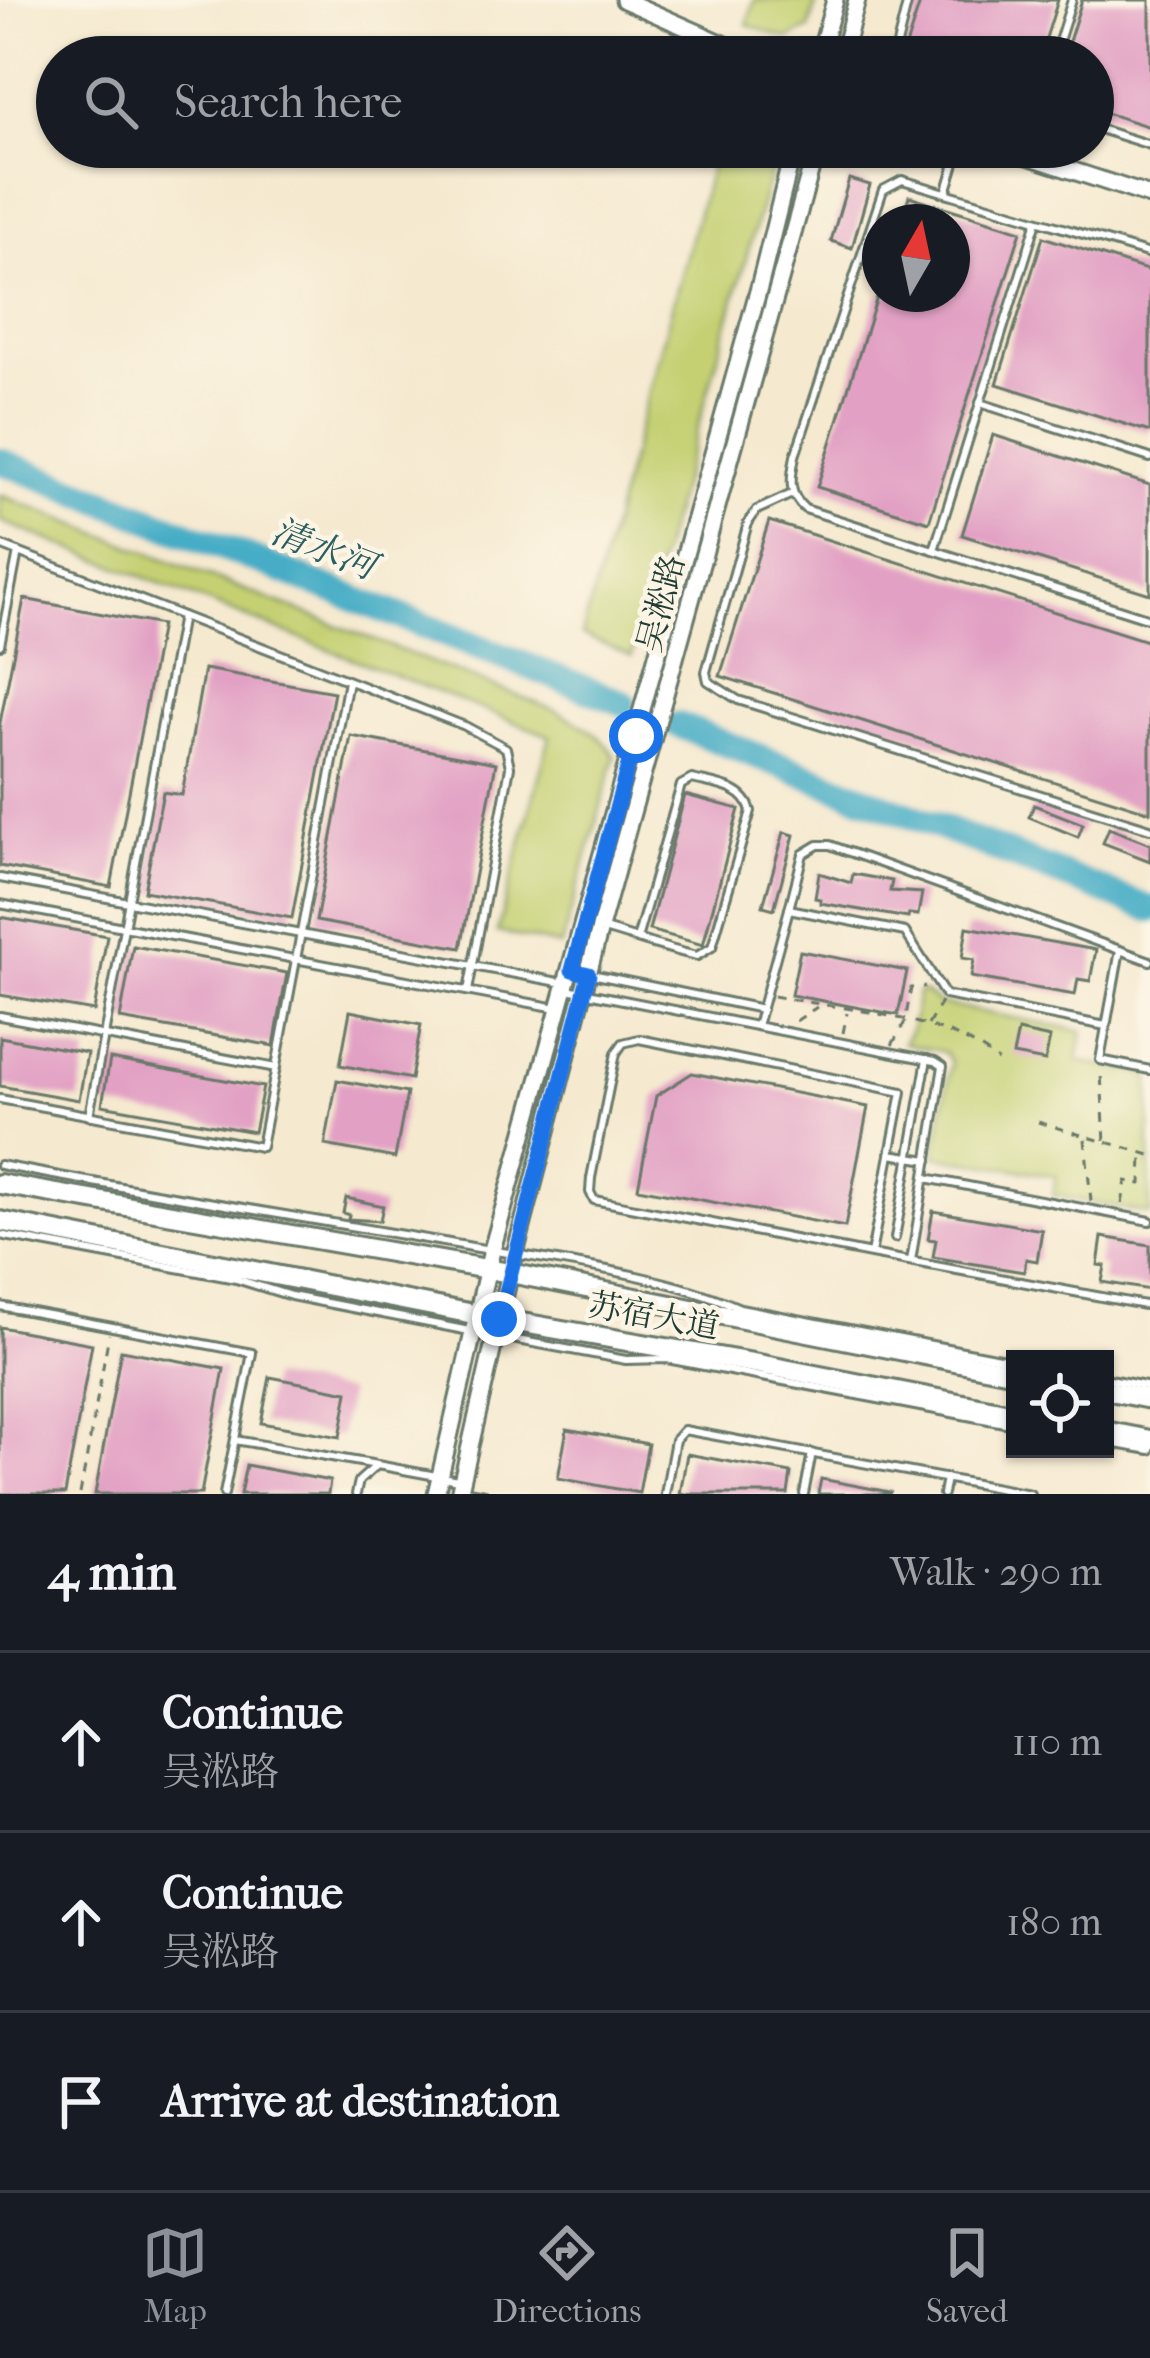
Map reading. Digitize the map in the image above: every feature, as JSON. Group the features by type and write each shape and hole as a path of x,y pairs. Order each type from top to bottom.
{"main road":[{"path":"624,0 706,36"},
{"path":"825,36 835,0"},
{"path":"848,36 857,0"},
{"name":"吴淞路","path":"460,1488 570,1010 789,168"},
{"name":"吴淞路","path":"577,983 601,928 811,168"},
{"path":"1064,168 1150,196"},
{"name":"吴淞路","path":"438,1485 490,1260 570,1010"},
{"name":"苏宿大道","path":"0,1184 512,1263 1006,1371"},
{"name":"苏宿大道","path":"0,1221 497,1328 759,1364 1006,1412"},
{"path":"1114,1392 1150,1399"},
{"path":"1114,1433 1150,1439"}],"lane":[{"path":"899,36 908,0"},
{"path":"1061,36 1072,0"},
{"path":"1114,134 1150,145"},
{"path":"946,193 954,168"},
{"path":"1150,254 902,180 883,190 795,456 792,494 805,509 1150,619"},
{"path":"934,550 1037,220"},
{"path":"980,403 1150,458"},
{"path":"792,494 757,511 748,523 706,672 708,681 737,700 1150,830"},
{"path":"0,544 498,742 510,756 468,991"},
{"path":"0,645 18,552"},
{"path":"88,1115 182,616"},
{"path":"0,1099 261,1148 348,681"},
{"path":"601,928 638,939 698,956 712,947 752,811 738,791 692,779 681,785 638,939"},
{"path":"757,1026 803,854 818,845 830,845 1150,961"},
{"path":"0,878 473,966 762,1009"},
{"path":"0,904 570,1010"},
{"path":"789,909 905,932 945,995 1106,1026"},
{"path":"1120,950 1100,1060 1150,1070"},
{"path":"577,983 943,1066 911,1262"},
{"path":"0,1016 276,1068"},
{"path":"871,1254 902,1092 639,1039 623,1043 616,1053 591,1178 594,1200 911,1262 1150,1306"},
{"path":"895,1238 927,1059"},
{"path":"890,1154 929,1160"},
{"path":"0,1166 490,1260"},
{"path":"926,1178 1150,1221"},
{"path":"0,1235 236,1279 291,1296 476,1324"},
{"path":"512,1263 702,1291 740,1308 1006,1359"},
{"path":"0,1306 252,1353 224,1494"},
{"path":"497,1328 626,1360 667,1359 1006,1423"},
{"path":"1114,1380 1150,1387"},
{"path":"665,1494 675,1440 684,1430 1030,1494"},
{"path":"235,1440 377,1465 484,1494"},
{"path":"1114,1444 1150,1450"},
{"path":"805,1494 812,1454"},
{"path":"356,1494 358,1481 377,1465"},
{"path":"943,1494 946,1478"}],"path":[{"path":"889,1052 905,1022 911,988 939,985"},
{"path":"766,994 927,1026 960,1037 998,1061"},
{"path":"927,1026 945,995"},
{"path":"788,1033 798,1017 821,1006"},
{"path":"841,1043 847,1011"},
{"path":"1100,1060 1106,1142"},
{"path":"1038,1122 1150,1155"},
{"path":"1085,1137 1092,1210"},
{"path":"1120,1215 1126,1181 1141,1184 1142,1153"},
{"path":"80,1494 111,1327"}],"green space":[{"path":"754,0 817,0 809,29 794,36 747,25"},
{"path":"710,168 772,168 632,656 582,635"},
{"path":"0,495 557,711 597,736 615,757 561,946 497,932 550,736 0,521"},
{"path":"918,993 940,1004 1083,1031 1078,1061 1150,1076 1150,1214 1053,1195 1056,1176 935,1156 951,1063 944,1052 903,1043 911,1030"}],"building":[{"path":"921,0 1058,0 1047,36 909,36"},
{"path":"1082,0 1150,0 1150,127 1114,116 1114,36 1071,36"},
{"path":"849,179 870,185 852,248 831,241"},
{"path":"909,196 935,204 907,204"},
{"path":"970,215 1021,231 929,522 817,487 872,312 970,312"},
{"path":"1043,237 1150,271 1150,432 997,384"},
{"path":"993,435 1150,485 1150,594 962,535"},
{"path":"769,521 1150,642 1150,812 720,676"},
{"path":"24,599 161,625 111,887 0,866 0,723"},
{"path":"204,669 334,692 292,918 144,891 163,792 182,795"},
{"path":"351,736 496,763 461,948 316,921"},
{"path":"685,795 739,809 703,945 649,930"},
{"path":"1034,805 1083,824 1078,837 1029,817"},
{"path":"1109,828 1150,844 1150,861 1103,843"},
{"path":"784,832 794,835 774,909 763,906"},
{"path":"819,873 851,883 853,874 892,881 890,891 922,893 918,915 908,918 820,903 815,898"},
{"path":"0,917 107,936 94,1011 0,995"},
{"path":"967,927 1096,950 1090,981 1078,979 1075,995 971,977 974,960 962,958"},
{"path":"133,946 287,973 274,1046 120,1019"},
{"path":"800,951 907,971 898,1015 791,995"},
{"path":"350,1011 421,1025 411,1079 340,1065"},
{"path":"1018,1031 1050,1038 1045,1061 1013,1055"},
{"path":"0,1037 87,1053 79,1100 0,1086"},
{"path":"110,1059 263,1087 254,1132 102,1105"},
{"path":"692,1073 868,1107 845,1227 638,1188 656,1096"},
{"path":"337,1080 407,1093 395,1158 325,1145"},
{"path":"346,1198 383,1206 380,1221 348,1219 343,1213"},
{"path":"933,1211 1042,1230 1037,1261 1026,1259 1024,1272 933,1257 936,1240 928,1239"},
{"path":"1102,1237 1150,1245 1150,1290 1102,1282 1105,1266 1098,1265"},
{"path":"0,1327 92,1344 65,1494 0,1494"},
{"path":"121,1350 224,1369 201,1494 95,1494"},
{"path":"270,1377 348,1392 340,1437 261,1423"},
{"path":"567,1429 648,1444 639,1493 558,1478"},
{"path":"687,1454 791,1473 788,1494 680,1494"},
{"path":"246,1465 330,1481 328,1494 240,1494"},
{"path":"821,1479 890,1492 818,1494"}],"waterway":[{"name":"清水河","path":"0,461 623,703"},
{"name":"清水河","path":"678,725 1150,909"}],"route":[{"path":"499,1319 589,974 572,970 636,736"}]}
